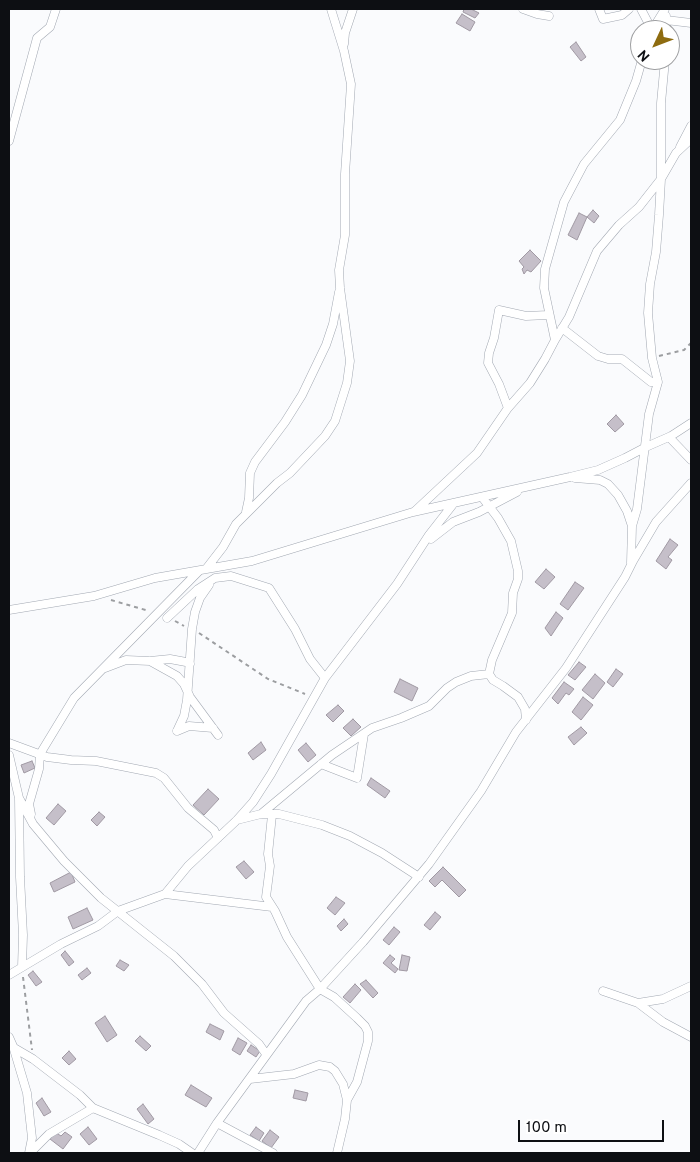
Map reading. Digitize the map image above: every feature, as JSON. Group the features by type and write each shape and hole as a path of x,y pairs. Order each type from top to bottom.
{"street":[{"path":"9,141 37,38 50,28 56,9"},
{"path":"34,824 29,804 39,770 40,754 74,698 202,570 223,547 236,524 290,473 325,436 335,421 349,372 350,361 339,270 345,235 345,174 350,84 344,50 330,9"},
{"path":"344,50 345,33 354,9"},
{"path":"523,9 549,16"},
{"path":"599,9 604,19"},
{"path":"604,19 606,9"},
{"path":"604,19 622,15 629,9"},
{"path":"658,20 665,9 666,20"},
{"path":"554,340 544,288 545,269 564,202 584,164 620,120 639,70"},
{"path":"631,565 632,526 637,509 649,414 658,382 652,358 648,314 650,284 656,252 661,179 661,103 664,70"},
{"path":"414,512 477,452 508,408 530,383 573,308 597,251 639,207 661,179 691,126"},
{"path":"676,153 691,139"},
{"path":"246,513 250,473 255,462 285,422 302,395 326,345 333,324 340,288"},
{"path":"508,408 499,384 488,363 499,310 526,316 548,315"},
{"path":"562,328 598,356 608,359 622,359 651,382 658,382"},
{"path":"9,610 94,596 155,578 259,559 414,512 567,478 607,466 669,437 691,423"},
{"path":"669,437 691,460"},
{"path":"567,478 600,480 608,484 618,495 627,511 632,526"},
{"path":"198,1153 266,1054 306,1001 320,989 363,942 419,877 481,791 516,732 566,668 626,577 656,522 691,483"},
{"path":"421,548 435,534 453,522 525,488"},
{"path":"482,496 511,542 518,571 518,579 513,593 512,613 492,660 489,674 493,680 518,697 525,709 526,720"},
{"path":"166,894 188,866 237,820 253,802 325,678 397,584 454,503"},
{"path":"167,618 198,589 215,578 231,576 269,588 295,629 310,659 325,678"},
{"path":"213,728 189,726 177,731 184,716 195,612 205,589 215,578"},
{"path":"103,668 126,660 170,659 190,664"},
{"path":"150,660 166,672 177,676 218,735"},
{"path":"261,814 321,764 364,734 381,724 429,706 456,682 472,676 489,674"},
{"path":"321,764 358,778 364,734"},
{"path":"9,743 59,759 96,760 156,773 164,778 188,808 214,830 218,838"},
{"path":"9,755 19,798 23,935 22,967"},
{"path":"19,798 34,824 64,862 100,898 174,956 202,984 224,1012 259,1044 266,1054"},
{"path":"237,820 261,814 279,814 305,820 350,836 382,853 419,877"},
{"path":"272,815 268,854 270,866 266,897 286,937 320,989 334,997 365,1026 368,1032 368,1041 357,1082 347,1100"},
{"path":"9,975 61,944 98,926 118,912 166,894 272,907"},
{"path":"638,1003 663,999 691,986"},
{"path":"603,991 638,1003 663,1022 691,1037"},
{"path":"9,1037 27,1092 32,1138 30,1153"},
{"path":"11,1045 75,1091 93,1108 179,1144 192,1153"},
{"path":"250,1079 294,1074 319,1065 330,1067 335,1071 343,1084 347,1100 344,1127 338,1153"},
{"path":"30,1153 49,1134 93,1108"},
{"path":"217,1123 273,1153"}],"path":[{"path":"652,358 684,350 691,342"},
{"path":"94,596 157,614"},
{"path":"167,618 192,629 268,679 315,697"},
{"path":"22,967 33,1059"}],"building":[{"path":"464,9 471,9 479,13 475,18 463,12"},
{"path":"462,14 475,22 470,31 456,23"},
{"path":"576,42 586,57 581,61 570,47"},
{"path":"593,210 599,216 594,223 587,217"},
{"path":"579,213 587,217 577,240 568,235"},
{"path":"530,250 541,261 531,272 527,270 524,274 522,269 524,267 519,261"},
{"path":"616,415 624,424 615,432 607,424"},
{"path":"670,539 678,545 668,557 672,560 666,569 656,561"},
{"path":"546,569 555,577 544,589 535,582"},
{"path":"575,582 584,588 568,610 560,604"},
{"path":"556,612 563,618 551,636 545,628"},
{"path":"579,662 586,667 575,680 568,675"},
{"path":"616,669 623,674 613,687 607,682"},
{"path":"595,674 605,683 593,699 582,690"},
{"path":"400,679 418,688 412,701 394,692"},
{"path":"564,682 574,689 569,695 566,693 558,704 552,698"},
{"path":"583,697 593,705 581,720 572,712"},
{"path":"338,705 344,711 333,722 326,715"},
{"path":"353,719 361,727 351,736 343,728"},
{"path":"581,727 587,733 574,745 568,737"},
{"path":"261,742 266,750 253,760 248,753"},
{"path":"306,743 316,755 308,762 298,750"},
{"path":"32,761 35,768 24,773 21,765"},
{"path":"371,778 390,791 385,798 367,785"},
{"path":"208,789 219,799 204,815 193,805"},
{"path":"58,804 66,811 54,825 46,818"},
{"path":"99,812 105,817 97,826 91,820"},
{"path":"244,861 254,872 246,879 236,867"},
{"path":"443,867 466,890 459,897 442,880 435,887 429,881"},
{"path":"71,872 75,882 54,892 50,883"},
{"path":"336,897 345,903 335,915 327,908"},
{"path":"87,908 93,920 73,929 68,917"},
{"path":"435,912 441,917 430,930 424,925"},
{"path":"344,919 348,924 341,931 337,926"},
{"path":"394,927 400,932 389,945 383,940"},
{"path":"65,951 74,962 69,966 61,955"},
{"path":"390,955 395,959 391,963 398,969 395,973 383,963"},
{"path":"402,955 410,957 407,971 399,970"},
{"path":"120,960 129,965 124,971 116,966"},
{"path":"87,968 91,973 82,980 78,975"},
{"path":"33,971 42,982 36,986 28,975"},
{"path":"366,980 378,993 373,998 360,984"},
{"path":"355,984 361,990 350,1003 343,997"},
{"path":"105,1016 117,1035 107,1042 95,1023"},
{"path":"210,1024 224,1031 220,1040 206,1032"},
{"path":"140,1036 151,1046 146,1051 135,1041"},
{"path":"238,1038 247,1043 240,1055 232,1050"},
{"path":"251,1045 260,1051 256,1057 247,1051"},
{"path":"69,1051 76,1059 69,1065 62,1058"},
{"path":"191,1085 212,1098 206,1107 185,1095"},
{"path":"295,1090 308,1093 306,1101 293,1098"},
{"path":"42,1098 51,1112 44,1116 36,1103"},
{"path":"143,1104 154,1119 148,1124 137,1109"},
{"path":"88,1127 97,1139 89,1145 80,1134"},
{"path":"256,1127 264,1133 259,1141 250,1135"},
{"path":"270,1130 279,1137 271,1148 262,1141"},
{"path":"55,1132 61,1136 65,1132 72,1137 63,1149 50,1139"}]}
